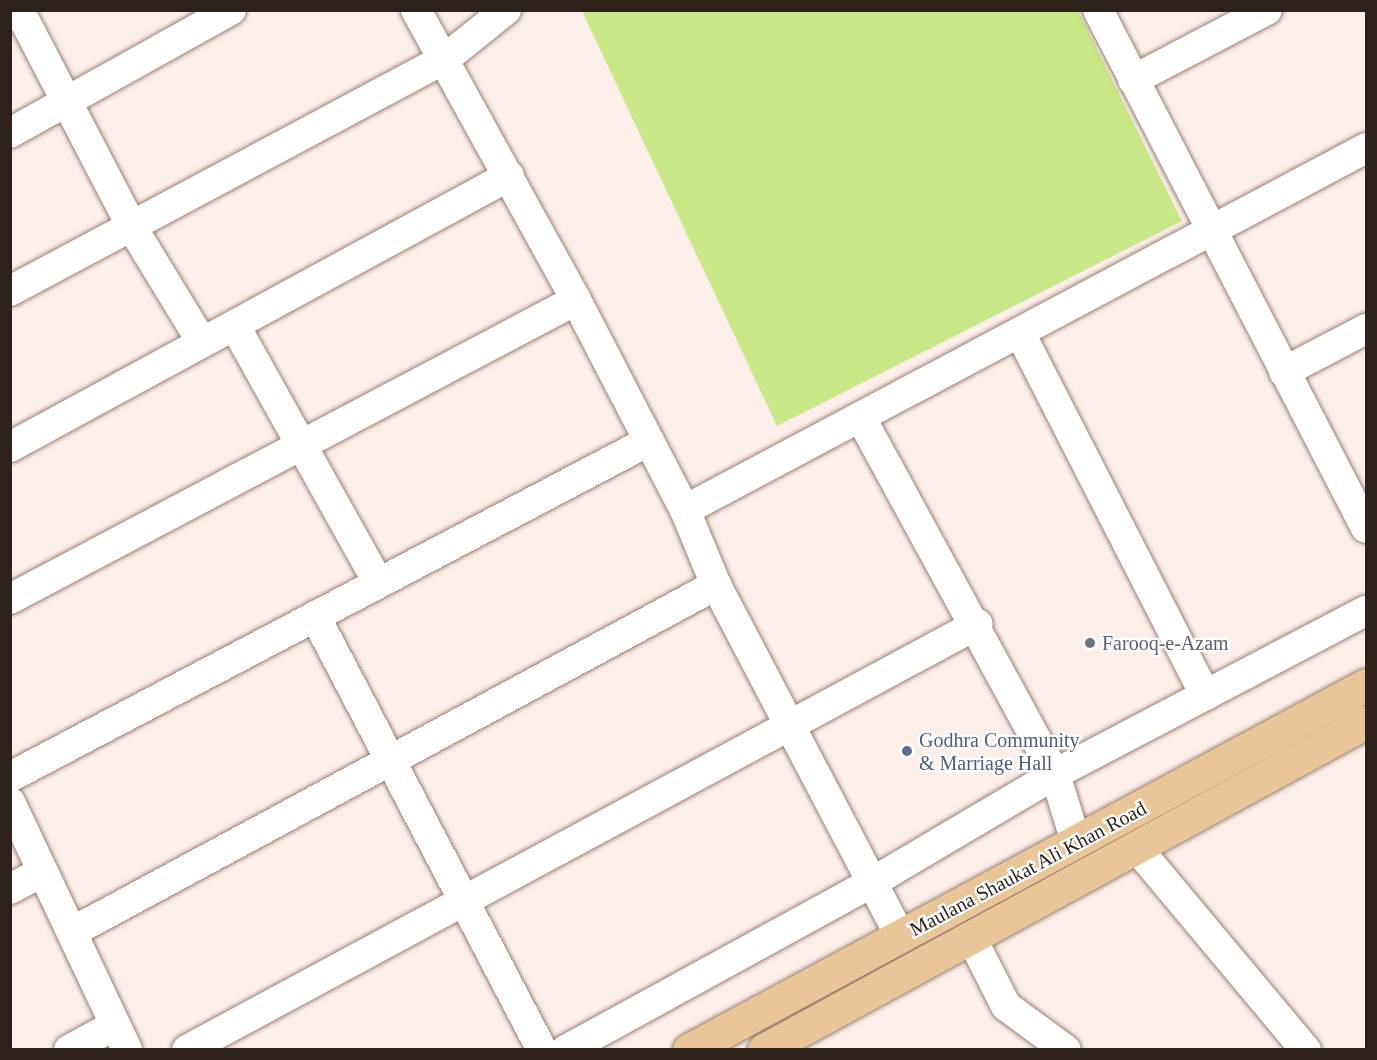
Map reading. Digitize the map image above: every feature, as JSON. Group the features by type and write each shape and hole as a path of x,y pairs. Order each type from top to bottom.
{"main road":[{"name":"Maulana Shaukat Ali Khan Road","path":"689,1050 1366,686"},
{"name":"Maulana Shaukat Ali Khan Road","path":"764,1050 1366,722"}],"street":[{"path":"19,10 133,229 202,342"},
{"path":"10,133 67,99 231,10"},
{"path":"416,10 446,58 576,300 685,510 716,585 901,937"},
{"path":"10,291 133,229 446,58 506,10"},
{"path":"1098,10 1284,372 1364,519"},
{"path":"1133,80 1267,10"},
{"path":"685,510 862,420 1366,148"},
{"path":"10,447 202,342 236,328 509,176"},
{"path":"10,599 301,442 576,300"},
{"path":"236,328 378,582"},
{"path":"1284,372 1366,329"},
{"path":"1020,333 1206,695"},
{"path":"862,420 978,624 1055,774 1076,842"},
{"path":"10,777 649,441"},
{"path":"72,932 716,585"},
{"path":"566,1050 871,883 1055,774 1366,611"},
{"path":"315,616 542,1050"},
{"path":"188,1050 787,723 978,624"},
{"path":"10,802 40,873 72,932 120,1038 69,1050"},
{"path":"1136,847 1306,1050"},
{"path":"10,889 40,873"},
{"path":"971,937 1006,1006 1066,1050"}],"green space":[{"path":"582,11 1078,11 1182,221 777,426"}],"place":[{"name":"Farooq-e-Azam","path":"1090,643"},
{"name":"Godhra Community & Marriage Hall","path":"907,751"}]}
